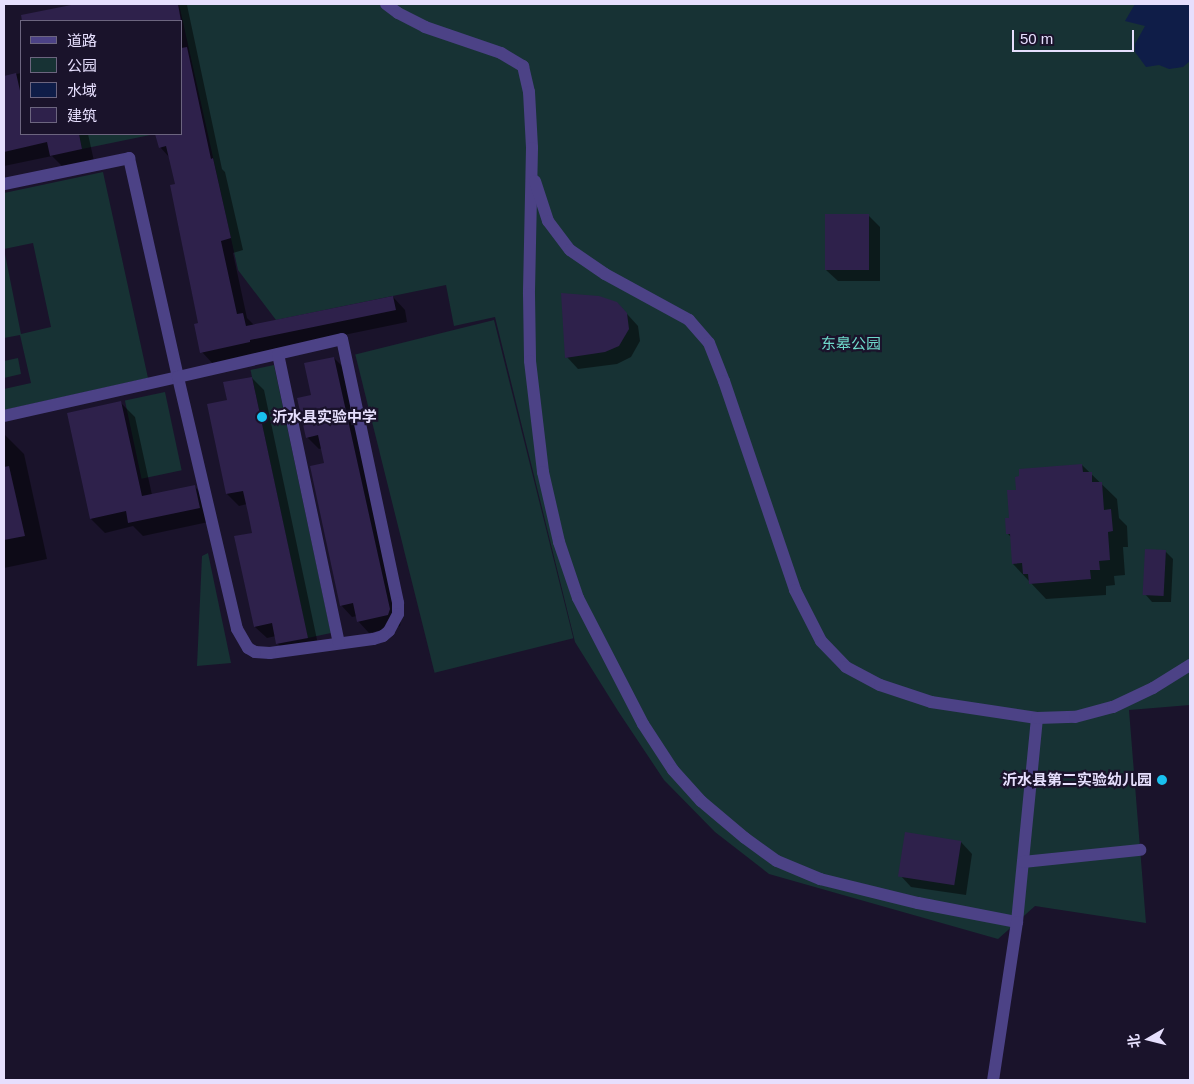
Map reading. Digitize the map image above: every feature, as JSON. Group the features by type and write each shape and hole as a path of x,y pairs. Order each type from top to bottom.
{"street":[{"path":"386,4 398,13 425,27 501,53 523,66 529,92 532,166 530,361 543,472 558,542 578,598 643,724 674,770 701,801 745,838 778,861 820,879 1016,922"},
{"path":"4,184 129,158 178,377 234,618 242,640 248,648 261,653 373,639 383,636 389,631 398,614 396,593 342,339 178,377 4,416"},
{"path":"532,166 548,222 570,250 605,274 690,320 709,343 796,590 821,641 846,667 880,685 931,702 1037,718 1075,717 1113,707 1153,688 1190,665"},
{"path":"278,354 339,643"},
{"path":"993,1080 1016,922 1037,718"},
{"path":"1023,862 1140,850"}],"green space":[{"name":"东皋公园","path":"179,4 1190,4 1190,705 1129,710 1146,923 1035,906 998,939 769,874 715,832 664,780 575,642 495,317 454,326 446,285 276,320 238,270"},
{"path":"79,135 150,135 82,149"},
{"path":"103,172 148,378 4,410 4,389 31,383 20,335 4,338 4,249 4,193","holes":["33,243 51,327 21,334 4,249"]},
{"path":"494,320 573,638 435,673 355,355"},
{"path":"18,358 21,374 4,378 4,361"},
{"path":"274,365 331,633 307,638 251,370"},
{"path":"165,392 182,470 142,479 125,401"},
{"path":"208,553 231,663 197,666 202,556"}],"water":[{"path":"1135,4 1190,4 1190,61 1183,67 1169,69 1159,65 1146,67 1135,52 1135,44 1145,26 1125,21"}],"building":[{"path":"76,4 178,4 181,20 22,20 21,15"},
{"path":"187,47 211,159 213,158 231,238 221,241 237,314 243,313 246,326 393,296 396,310 250,340 250,342 200,353 194,324 198,323 170,185 175,184 166,146 159,148 155,135 182,135 182,48"},
{"path":"16,73 20,91 20,135 79,135 82,149 50,156 47,142 4,152 4,76"},
{"path":"825,214 869,214 869,270 825,270"},
{"path":"561,293 599,296 617,302 627,313 629,329 619,346 605,352 565,358"},
{"path":"334,357 390,609 388,615 357,622 353,603 340,606 310,466 324,463 318,435 306,438 297,398 311,395 304,363"},
{"path":"252,377 308,638 276,644 272,623 254,627 234,536 252,533 248,513 243,491 226,494 207,404 227,400 223,382"},
{"path":"121,401 142,496 195,485 200,508 128,523 126,511 90,519 67,413"},
{"path":"1082,464 1083,472 1092,472 1092,482 1102,482 1104,510 1111,509 1113,531 1108,532 1110,560 1099,561 1100,570 1090,570 1091,579 1029,584 1028,574 1023,574 1022,563 1012,564 1010,534 1006,534 1005,518 1009,518 1007,490 1016,490 1015,477 1019,476 1019,469"},
{"path":"9,466 25,536 4,540 4,467"},
{"path":"1145,549 1166,550 1164,596 1143,595"},
{"path":"905,832 961,841 954,885 898,876"}],"place":[{"name":"沂水县实验中学","path":"262,417"},
{"name":"沂水县第二实验幼儿园","path":"1162,780"}]}
